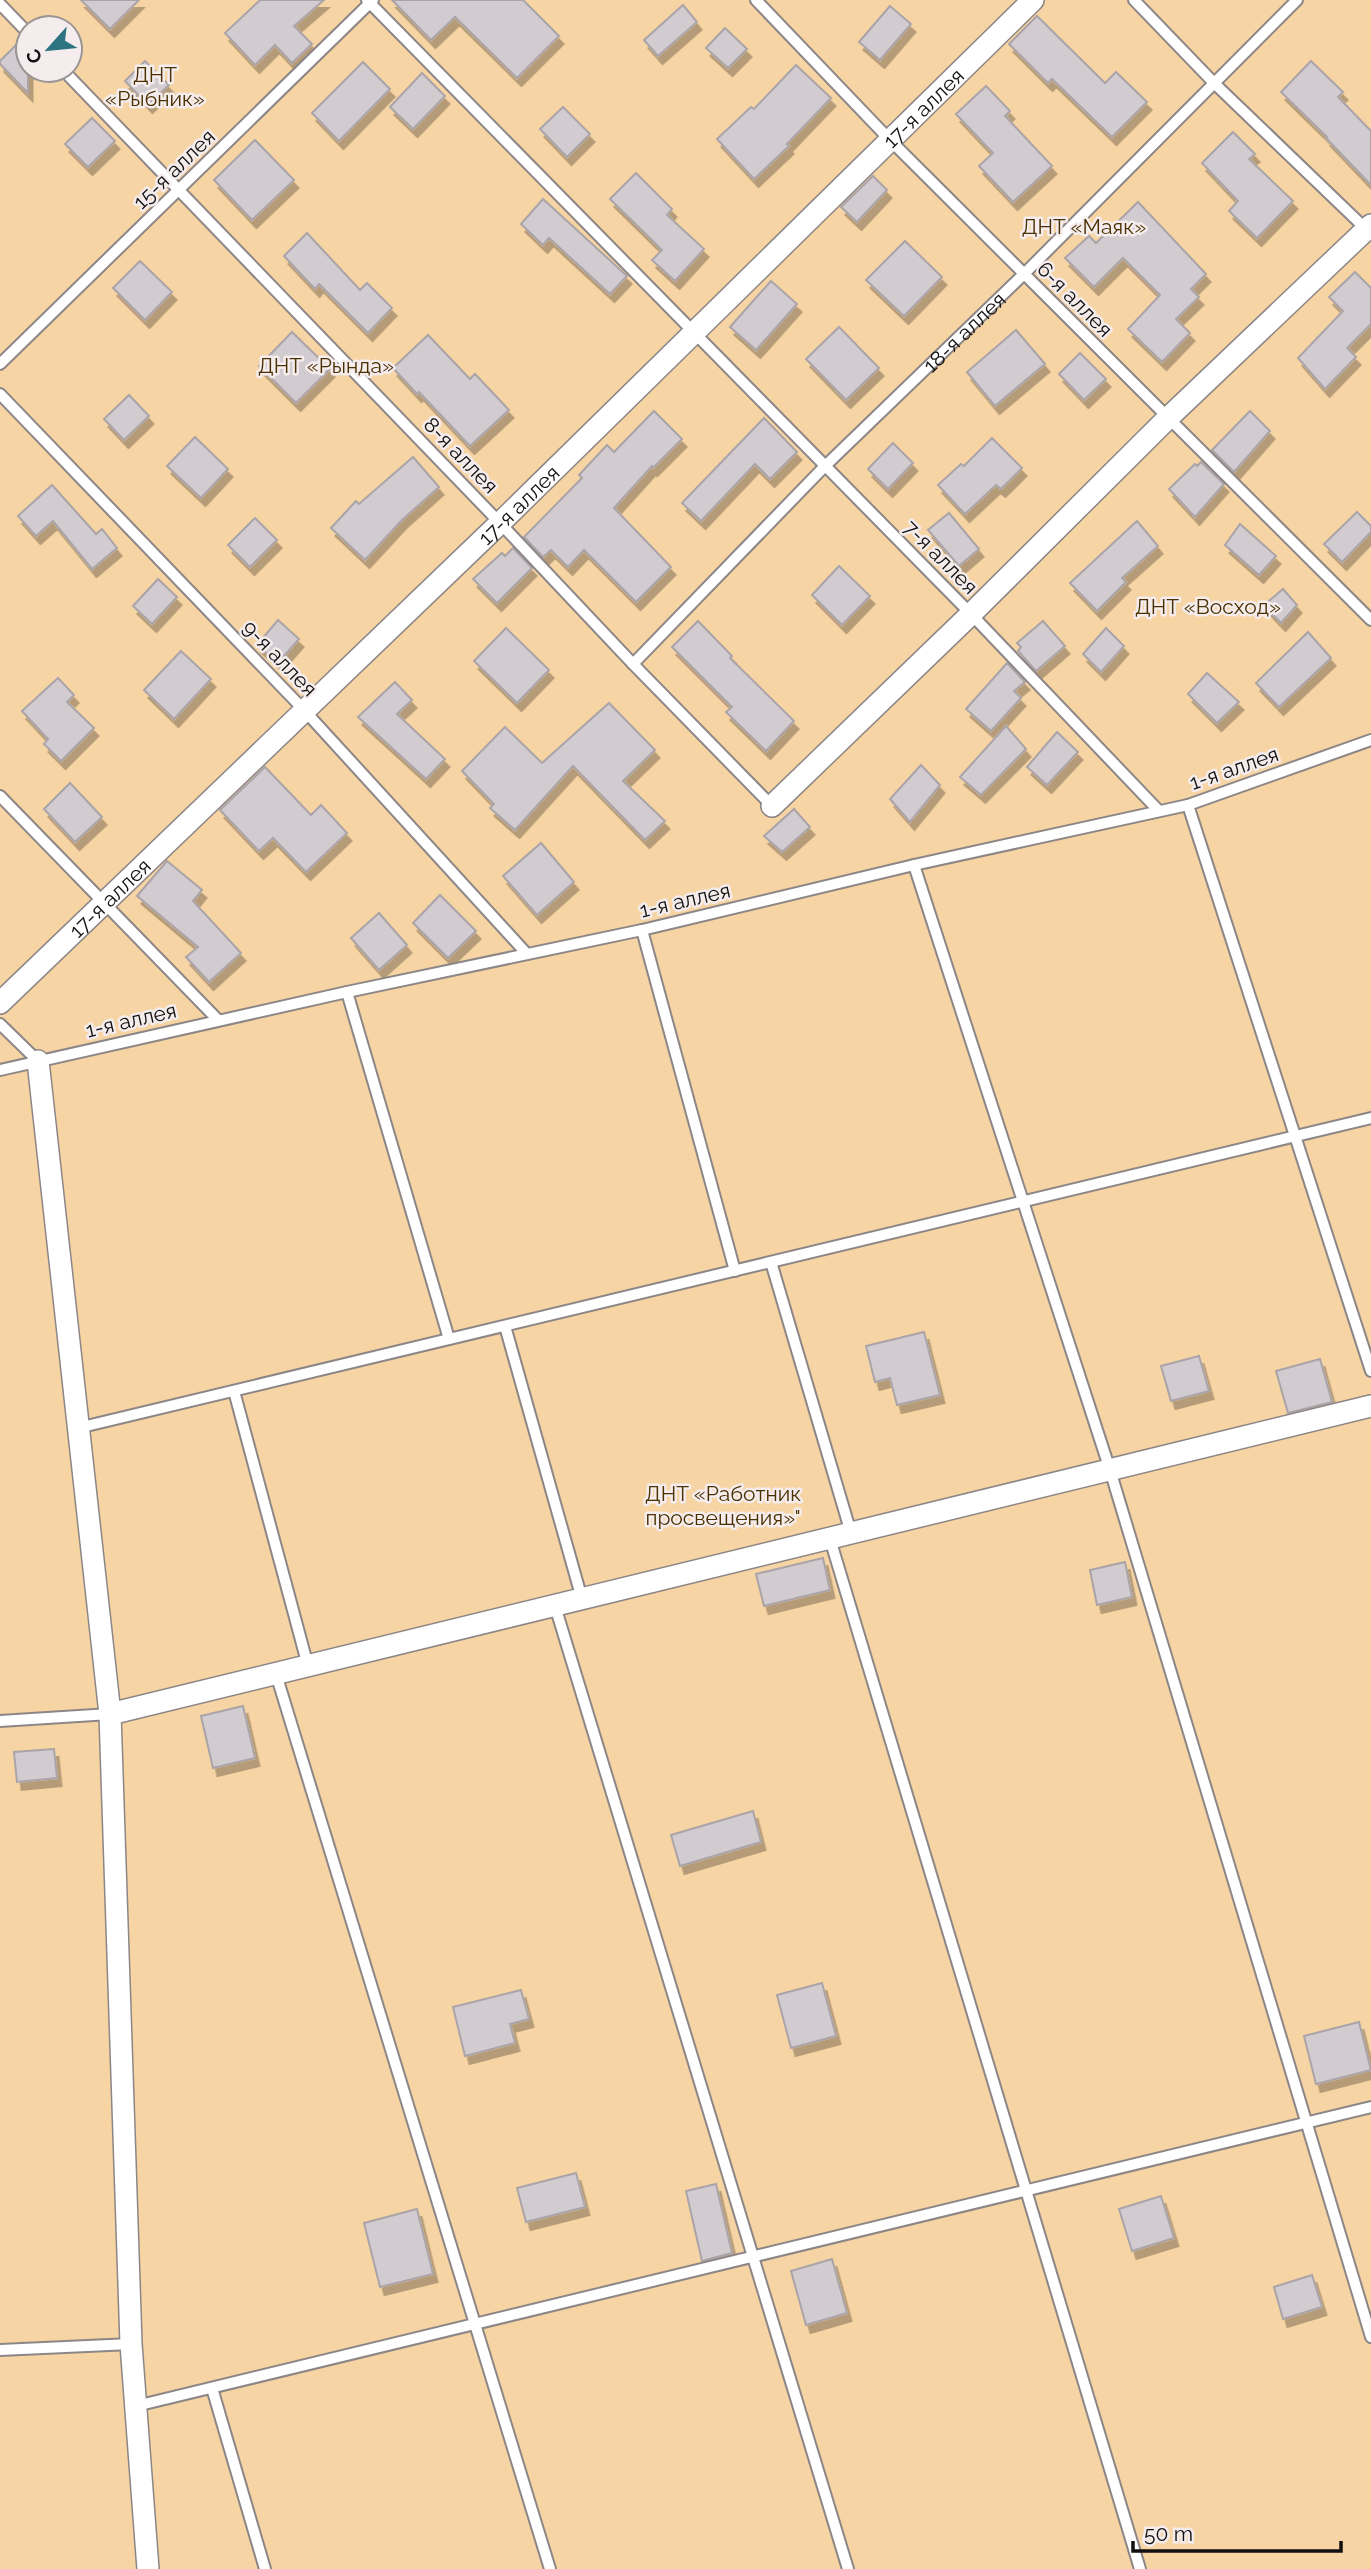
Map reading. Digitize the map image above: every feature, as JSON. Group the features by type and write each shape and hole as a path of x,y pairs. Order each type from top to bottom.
{"street":[{"name":"17-я аллея","path":"0,1003 500,523 1033,0"},
{"path":"772,806 971,614 1168,418 1369,230"},
{"path":"38,1061 110,1714 131,2344 148,2569"},
{"path":"110,1714 1371,1406"}],"lane":[{"name":"6-я аллея","path":"756,0 889,139 1371,620"},
{"path":"1134,0 1214,84 1369,230"},
{"name":"18-я аллея","path":"633,664 824,467 1024,274 1297,0"},
{"name":"15-я аллея","path":"0,365 180,191 370,1"},
{"name":"7-я аллея","path":"370,1 692,333 971,614 1159,811"},
{"path":"0,4 14,18"},
{"name":"8-я аллея","path":"77,84 772,806"},
{"name":"9-я аллея","path":"0,394 303,710 527,954"},
{"name":"1-я аллея","path":"0,1070 218,1020 642,930 1159,811 1188,804 1371,740"},
{"path":"0,796 218,1020"},
{"path":"1188,804 1371,1371"},
{"path":"914,866 1110,1470 1371,2337"},
{"path":"642,930 735,1271"},
{"path":"347,992 449,1339"},
{"path":"0,1024 38,1061"},
{"path":"78,1428 1371,1118"},
{"path":"771,1262 851,1533"},
{"path":"505,1326 582,1599"},
{"path":"234,1391 308,1666"},
{"path":"830,1538 1140,2569"},
{"path":"555,1606 848,2569"},
{"path":"276,1674 550,2569"},
{"path":"0,1721 110,1714"},
{"path":"136,2406 1371,2107"},
{"path":"0,2350 131,2344"},
{"path":"212,2388 265,2569"}],"green space":[{"name":"ДНТ «Работник просвещения»\"","path":"0,0 1371,0 1371,2569 0,2569"}],"building":[{"path":"81,0 139,0 110,29"},
{"path":"260,0 324,0 294,26 312,44 292,63 275,45 255,65 225,33"},
{"path":"392,0 523,0 559,36 517,78 455,17 431,40"},
{"path":"683,5 697,22 658,56 644,40"},
{"path":"890,6 911,24 880,60 859,42"},
{"path":"1037,16 1105,83 1116,72 1147,102 1112,137 1052,79 1048,83 1009,44"},
{"path":"725,28 747,49 728,68 706,48"},
{"path":"14,47 14,78 0,64"},
{"path":"145,61 169,85 148,105 125,81"},
{"path":"1311,61 1343,92 1338,97 1371,131 1371,185 1281,92"},
{"path":"363,62 390,89 339,141 312,113"},
{"path":"796,65 831,98 787,144 789,146 754,179 717,139 751,107 754,109"},
{"path":"422,73 445,96 413,129 390,107"},
{"path":"19,84 28,84 28,93"},
{"path":"986,86 1010,111 1005,116 1052,166 1013,202 979,166 993,153 956,114"},
{"path":"563,107 590,134 567,157 540,129"},
{"path":"92,118 115,141 88,167 65,144"},
{"path":"1233,132 1255,154 1249,159 1293,201 1257,238 1229,211 1238,201 1202,163"},
{"path":"255,140 294,180 252,220 214,180"},
{"path":"636,173 672,209 667,215 704,249 675,281 652,260 662,250 610,199"},
{"path":"873,176 887,190 857,222 841,207"},
{"path":"543,199 627,276 610,294 549,238 543,245 521,224"},
{"path":"1138,202 1206,274 1191,289 1199,297 1176,319 1190,333 1162,362 1128,329 1160,295 1123,258 1094,287 1065,258 1089,236 1096,243"},
{"path":"307,233 360,290 367,283 392,308 368,333 319,284 315,289 284,256"},
{"path":"905,241 942,277 904,316 866,280"},
{"path":"140,261 172,292 145,320 113,288"},
{"path":"1355,272 1371,288 1371,324 1347,348 1356,357 1325,389 1298,358 1343,311 1329,297"},
{"path":"771,281 797,304 756,350 730,327"},
{"path":"839,327 879,368 846,400 806,359"},
{"path":"1016,330 1045,364 995,406 967,372"},
{"path":"292,332 330,369 296,403 259,366"},
{"path":"428,335 470,379 475,374 509,410 470,446 393,368"},
{"path":"1080,353 1106,379 1084,400 1059,374"},
{"path":"129,395 149,416 124,440 104,419"},
{"path":"654,411 682,439 653,468 652,466 614,508 671,567 636,602 584,550 568,567 551,550 543,557 524,537 582,478 579,475 607,445 614,452"},
{"path":"1250,411 1270,431 1234,472 1212,450"},
{"path":"764,418 797,452 770,479 755,464 701,521 682,503"},
{"path":"195,437 228,469 201,498 167,466"},
{"path":"992,438 1022,468 1001,489 996,485 965,514 938,485 961,464 964,466"},
{"path":"893,443 913,463 888,489 868,469"},
{"path":"413,457 439,487 402,520 365,560 331,528 356,501 359,504"},
{"path":"1201,462 1224,484 1195,517 1169,489 1195,464 1197,466"},
{"path":"52,485 96,534 102,529 117,548 92,569 53,521 36,536 18,516"},
{"path":"1357,512 1371,526 1371,532 1342,562 1324,544"},
{"path":"949,513 979,549 959,566 928,530"},
{"path":"255,518 277,540 250,567 228,545"},
{"path":"1137,521 1158,546 1122,578 1126,582 1097,611 1070,583"},
{"path":"1240,524 1276,556 1259,575 1225,545"},
{"path":"513,548 532,568 497,603 473,579 502,553 505,556"},
{"path":"839,566 870,596 842,625 812,595"},
{"path":"158,579 177,597 152,624 133,606"},
{"path":"1283,589 1297,605 1281,623 1264,605"},
{"path":"278,620 299,639 278,663 257,645"},
{"path":"698,621 732,656 730,658 794,721 766,751 726,712 732,707 672,647"},
{"path":"1043,621 1065,646 1036,671 1018,651 1021,647 1017,643"},
{"path":"506,628 549,670 517,703 474,661"},
{"path":"1106,628 1124,646 1101,672 1083,654"},
{"path":"1308,632 1331,658 1279,707 1256,683"},
{"path":"181,651 211,679 174,719 144,690"},
{"path":"1007,663 1025,682 1014,691 1021,698 991,731 966,709"},
{"path":"1207,673 1239,702 1217,723 1188,694"},
{"path":"58,678 74,695 67,702 94,728 61,761 44,744 48,739 22,711"},
{"path":"395,682 412,700 397,714 445,759 426,779 358,717"},
{"path":"609,703 655,750 623,781 665,821 645,840 573,766 515,830 490,808 494,804 462,771 505,727 542,763"},
{"path":"1006,726 1026,749 981,795 960,777"},
{"path":"1057,732 1078,752 1047,785 1027,767"},
{"path":"921,765 940,785 910,822 890,799"},
{"path":"265,767 311,815 321,805 347,833 306,872 273,838 259,851 220,810"},
{"path":"70,783 102,817 75,842 44,809"},
{"path":"794,809 810,827 782,852 764,836"},
{"path":"541,843 574,882 537,915 503,876"},
{"path":"167,861 202,890 193,901 241,953 209,982 186,957 198,947 137,896"},
{"path":"440,895 476,931 448,958 413,923"},
{"path":"379,913 407,945 379,970 351,938"},
{"path":"924,1332 940,1395 897,1405 890,1378 875,1382 866,1346"},
{"path":"1199,1356 1209,1391 1171,1401 1161,1366"},
{"path":"1320,1359 1332,1402 1288,1413 1276,1371"},
{"path":"823,1558 830,1590 764,1606 756,1574"},
{"path":"1125,1562 1132,1597 1097,1605 1090,1570"},
{"path":"243,1706 255,1758 213,1768 201,1716"},
{"path":"54,1749 57,1778 17,1782 14,1752"},
{"path":"753,1811 761,1842 680,1866 671,1835"},
{"path":"822,1983 836,2036 791,2048 777,1995"},
{"path":"521,1990 529,2019 510,2024 515,2043 465,2056 453,2007"},
{"path":"1359,2022 1371,2070 1316,2084 1304,2036"},
{"path":"576,2173 585,2207 526,2222 517,2188"},
{"path":"716,2184 732,2253 702,2261 686,2191"},
{"path":"1161,2196 1174,2238 1132,2251 1119,2209"},
{"path":"417,2209 433,2274 380,2287 364,2223"},
{"path":"832,2259 847,2313 806,2325 791,2271"},
{"path":"1312,2275 1322,2307 1283,2319 1274,2287"}],"park label":[{"name":"ДНТ «Рыбник»","path":"155,86"},
{"name":"ДНТ «Маяк»","path":"1084,226"},
{"name":"ДНТ «Рында»","path":"326,365"},
{"name":"ДНТ «Восход»","path":"1208,606"}]}
